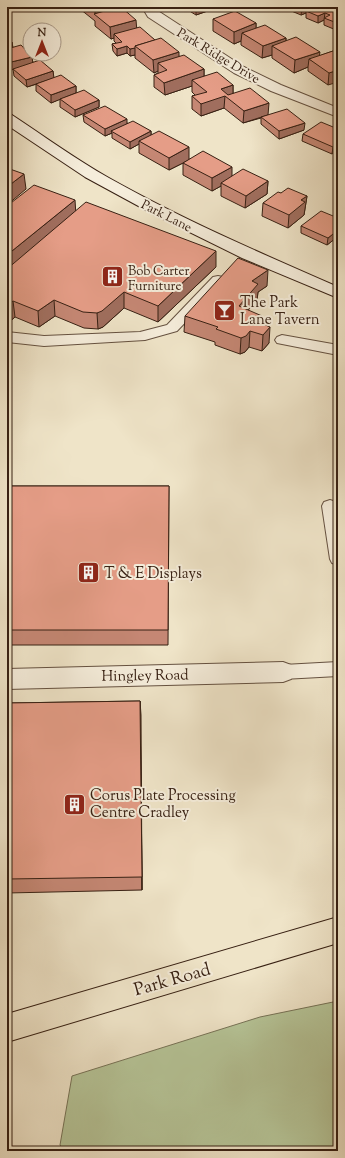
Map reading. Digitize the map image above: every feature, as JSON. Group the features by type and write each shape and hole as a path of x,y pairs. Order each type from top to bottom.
{"highway":[{"name":"Park Road","path":"7,1028 338,930"}],"street":[{"name":"Park Ridge Drive","path":"149,7 153,14 239,70 276,88 338,113"},
{"name":"Park Lane","path":"7,118 101,180 168,217 236,261 338,293"},
{"name":"Hingley Road","path":"7,679 283,672"}],"lane":[{"path":"7,337 44,341 140,337 172,328 236,261"},
{"path":"282,340 338,350"},
{"path":"330,506 338,560"},
{"path":"283,672 338,669"}],"green space":[{"path":"338,1001 338,1151 64,1151 60,1145 72,1076 260,1017"}],"building":[{"path":"92,7 105,7 95,10"},
{"path":"121,7 136,20 110,27 94,14"},
{"path":"311,7 338,7 338,23 324,18 330,15 325,13 318,16 306,11 313,8"},
{"path":"235,11 256,23 234,32 213,19"},
{"path":"265,25 286,38 263,46 242,33"},
{"path":"140,27 155,40 130,49 127,46 117,49 112,44 122,42 114,34"},
{"path":"7,37 12,42 7,43"},
{"path":"296,37 320,52 295,60 272,46"},
{"path":"161,38 179,52 153,60 135,46"},
{"path":"21,45 22,59 7,63 7,49"},
{"path":"336,50 338,52 338,70 329,73 309,59"},
{"path":"184,55 204,69 164,83 154,75 167,70 158,63"},
{"path":"34,62 42,62 53,71 26,80 13,69"},
{"path":"217,72 233,85 221,89 228,95 250,88 269,103 244,111 225,96 201,104 192,96 207,92 192,80"},
{"path":"61,75 76,86 51,95 36,84"},
{"path":"84,90 99,100 75,110 60,99"},
{"path":"105,106 127,119 105,129 83,115"},
{"path":"287,109 305,123 279,131 261,117"},
{"path":"133,121 151,131 130,142 111,131"},
{"path":"321,122 338,129 338,143 333,147 303,134"},
{"path":"159,131 189,147 169,158 139,141"},
{"path":"203,151 232,167 212,178 183,163"},
{"path":"7,168 24,174 7,187"},
{"path":"243,169 268,181 246,196 221,183"},
{"path":"34,185 75,200 7,255 7,206"},
{"path":"288,188 307,196 301,200 305,202 289,215 263,203 278,192 281,193"},
{"name":"Bob Carter Furniture","path":"86,202 216,251 158,306 124,292 102,311 97,313 83,312 54,300 38,311 13,301 7,306 7,269"},
{"path":"321,211 338,218 338,230 328,238 301,226"},
{"path":"238,258 268,270 252,281 258,284 239,306 262,316 256,321 270,327 263,335 250,331 246,336 241,338 216,329 218,327 185,316"},
{"name":"T & E Displays","path":"7,486 169,486 168,630 7,630"},
{"name":"Corus Plate Processing Centre Cradley","path":"140,701 142,877 7,879 7,703"}],"place":[{"name":"Bob Carter Furniture","path":"112,277"},
{"name":"The Park Lane Tavern","path":"225,311"},
{"name":"T & E Displays","path":"88,573"},
{"name":"Corus Plate Processing Centre Cradley","path":"74,804"}]}
